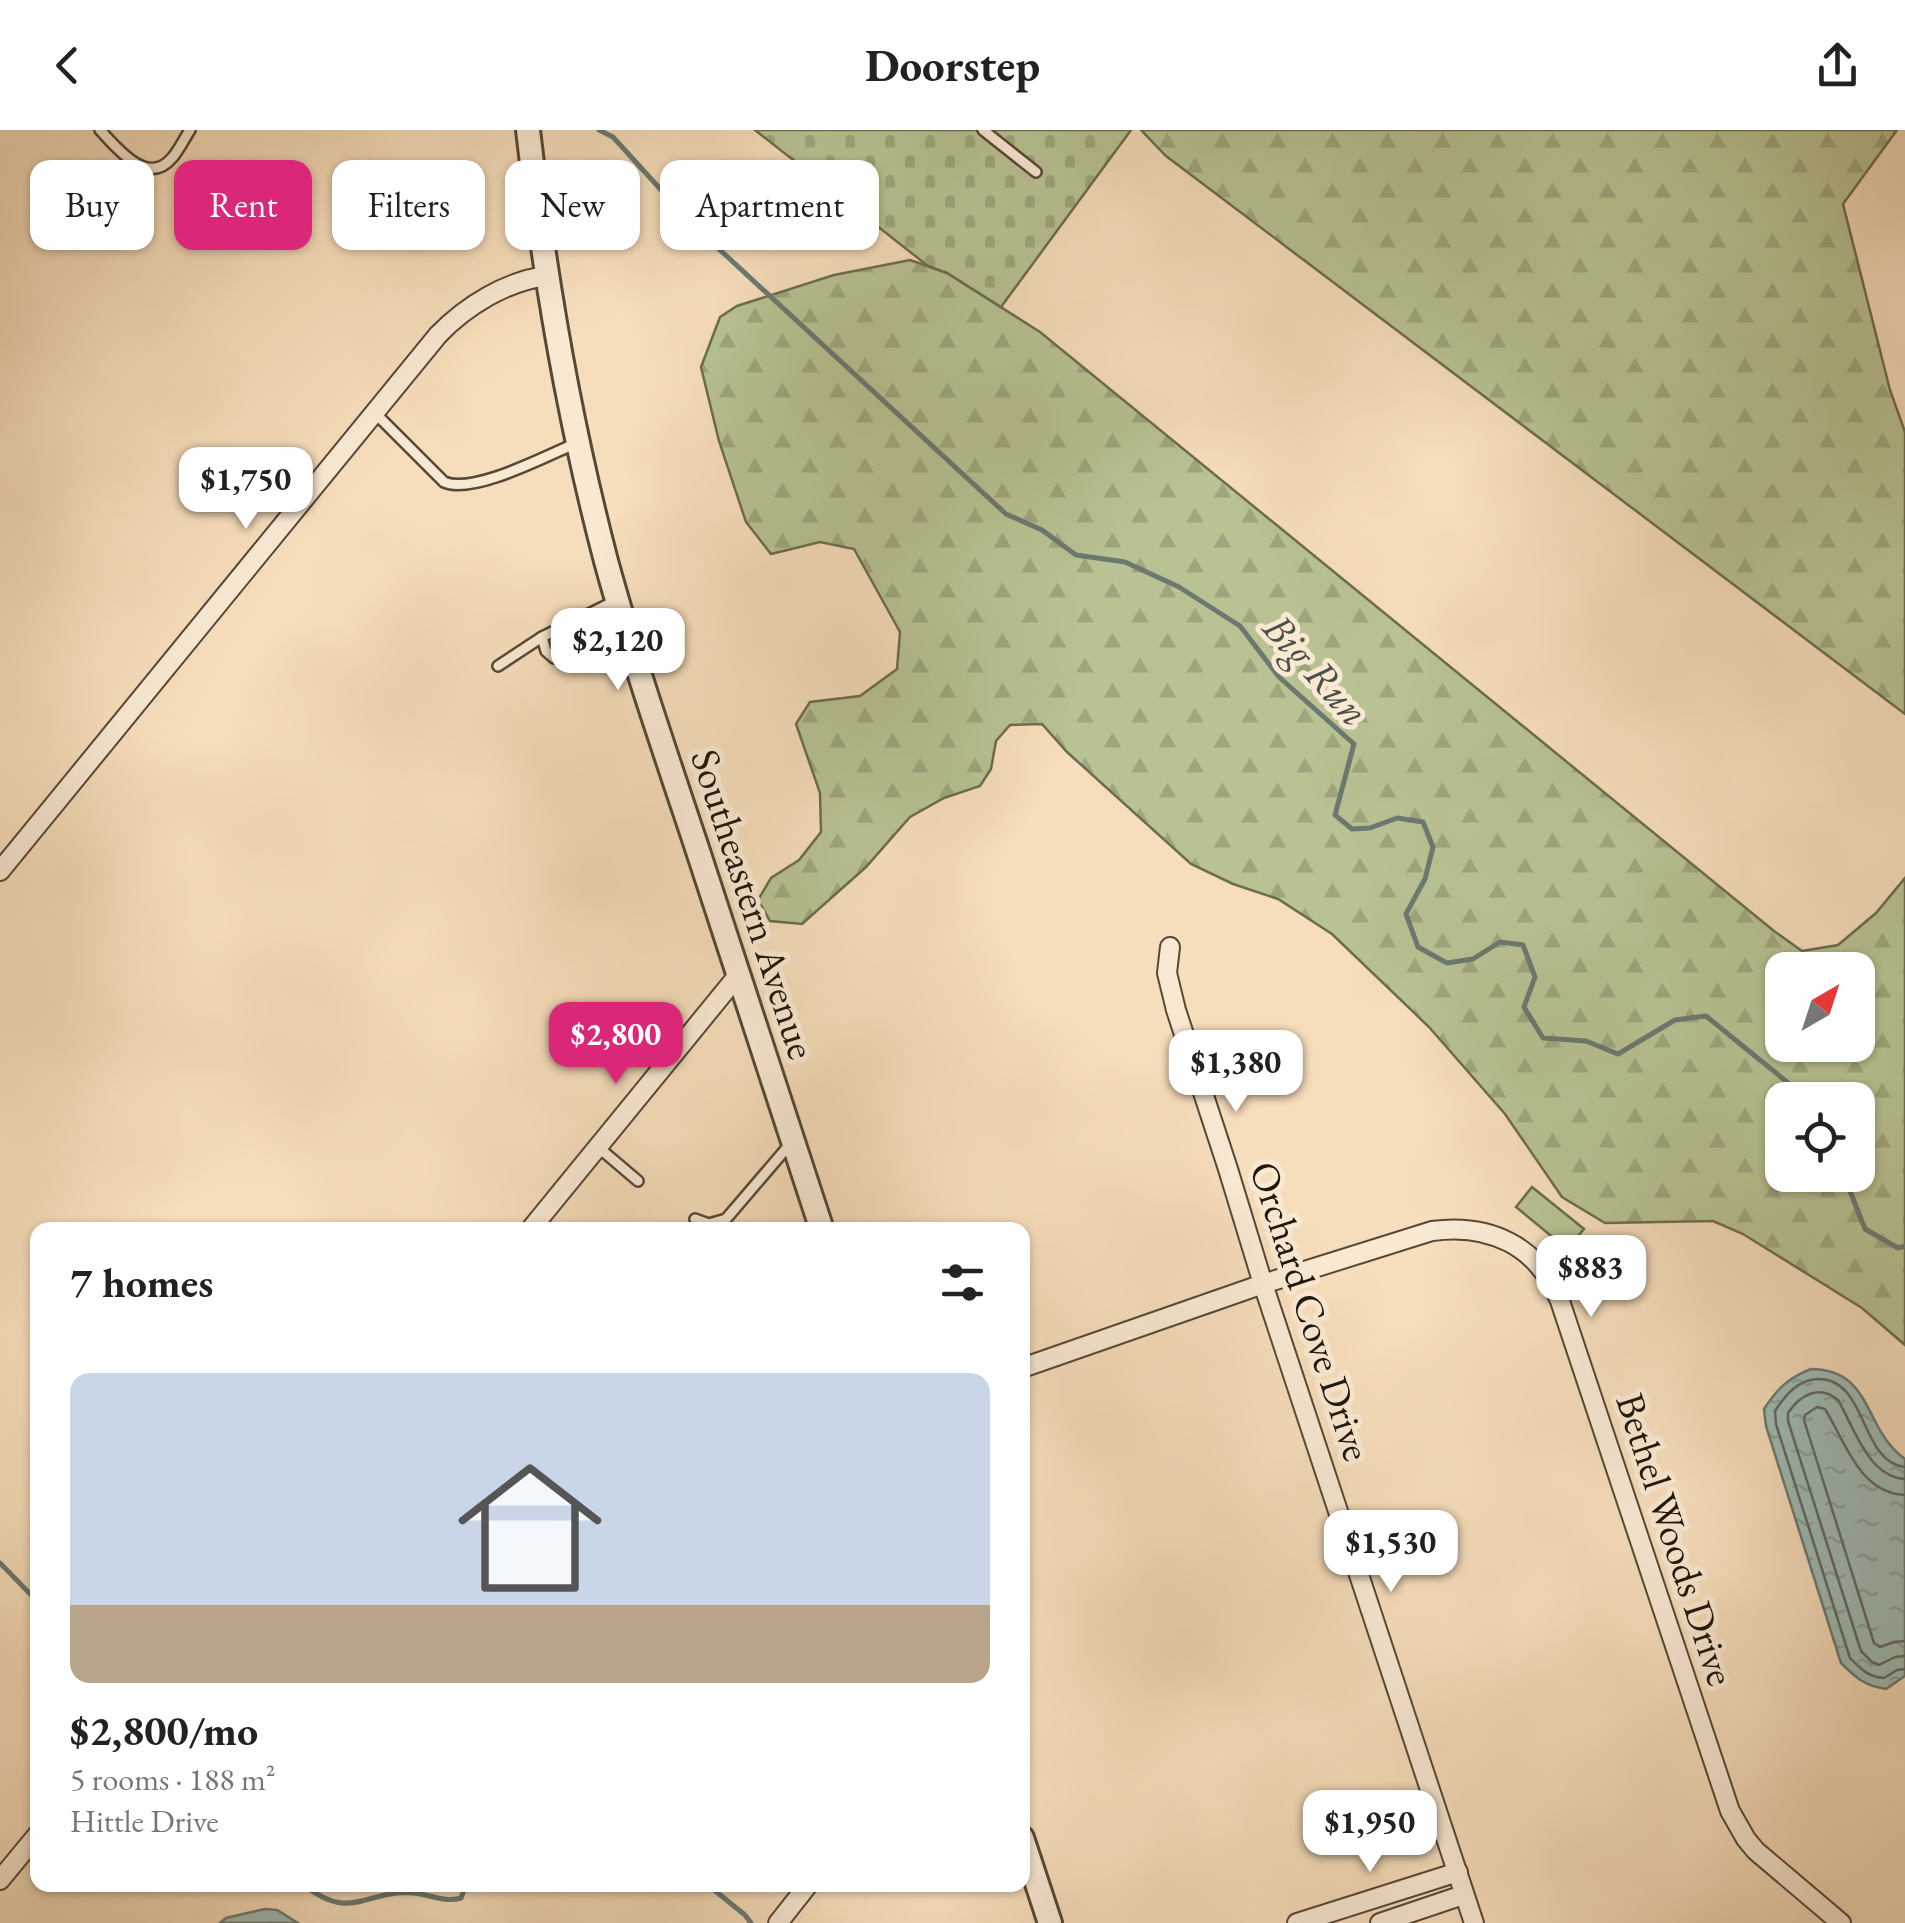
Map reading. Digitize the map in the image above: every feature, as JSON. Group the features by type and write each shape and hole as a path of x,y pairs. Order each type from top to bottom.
{"street":[{"name":"Southeastern Avenue","path":"528,130 547,276 579,442 617,600 819,1222"},
{"path":"0,871 431,342 456,318 499,291 547,276"},
{"name":"Orchard Cove Drive","path":"1170,947 1166,974 1176,1010 1474,1923"},
{"path":"537,1222 738,974"},
{"name":"Bethel Woods Drive","path":"1030,1365 1263,1284 1432,1232 1478,1232 1517,1246 1542,1269 1562,1306 1730,1810 1756,1851 1841,1923"},
{"path":"0,1880 30,1844"},
{"path":"1030,1862 1050,1923"},
{"path":"1297,1923 1318,1920 1458,1872"},
{"path":"778,1923 802,1892"},
{"path":"1380,1923 1463,1895"}],"lane":[{"path":"100,130 127,158 151,168 162,167 173,157 190,130"},
{"path":"984,130 1036,172"},
{"path":"374,412 444,482 454,486 478,484 579,442"},
{"path":"498,666 542,636 617,600"},
{"path":"542,636 546,651 554,658 625,628"},
{"path":"716,1222 726,1219 793,1140"},
{"path":"598,1147 638,1181"},
{"path":"696,1218 705,1222"}],"green space":[{"path":"755,130 1131,130 1001,307 947,273 928,266 879,227 879,160 793,160"},
{"path":"1141,130 1897,130 1843,204 1890,390 1905,432 1905,714 1166,156"},
{"path":"910,260 947,273 1040,332 1802,951 1838,945 1876,913 1905,878 1905,1345 1862,1308 1743,1234 1713,1221 1605,1223 1562,1197 1505,1114 1429,1027 1332,934 1278,899 1191,864 1067,752 1042,724 1010,725 996,741 991,769 980,786 944,798 910,817 866,867 802,924 770,921 758,900 771,878 799,860 821,832 820,793 796,724 810,702 860,696 897,669 900,632 854,549 820,542 771,554 746,522 719,441 701,367 720,317 737,306 834,275"},
{"path":"1532,1187 1584,1229 1567,1249 1516,1207"}],"water":[{"path":"1811,1369 1846,1379 1866,1403 1891,1446 1905,1459 1905,1676 1886,1689 1861,1680 1841,1663 1766,1426 1764,1409 1774,1396 1789,1380"},
{"path":"277,1910 298,1923 220,1923 226,1918"}],"waterway":[{"name":"Big Run","path":"599,130 613,137 693,225 1006,514 1042,530 1076,555 1125,562 1179,587 1240,626 1279,677 1354,744 1335,815 1352,829 1370,828 1397,818 1423,822 1433,847 1425,879 1406,914 1418,947 1447,963 1473,959 1500,942 1523,945 1535,977 1524,1007 1543,1038 1586,1041 1618,1054 1675,1020 1706,1016 1787,1082"},
{"name":"Big Run","path":"1850,1192 1865,1229 1898,1248 1905,1246"},
{"path":"0,1563 30,1594"},
{"path":"315,1892 347,1903 397,1893 455,1899 461,1898 463,1892"},
{"path":"717,1892 751,1923"}]}
